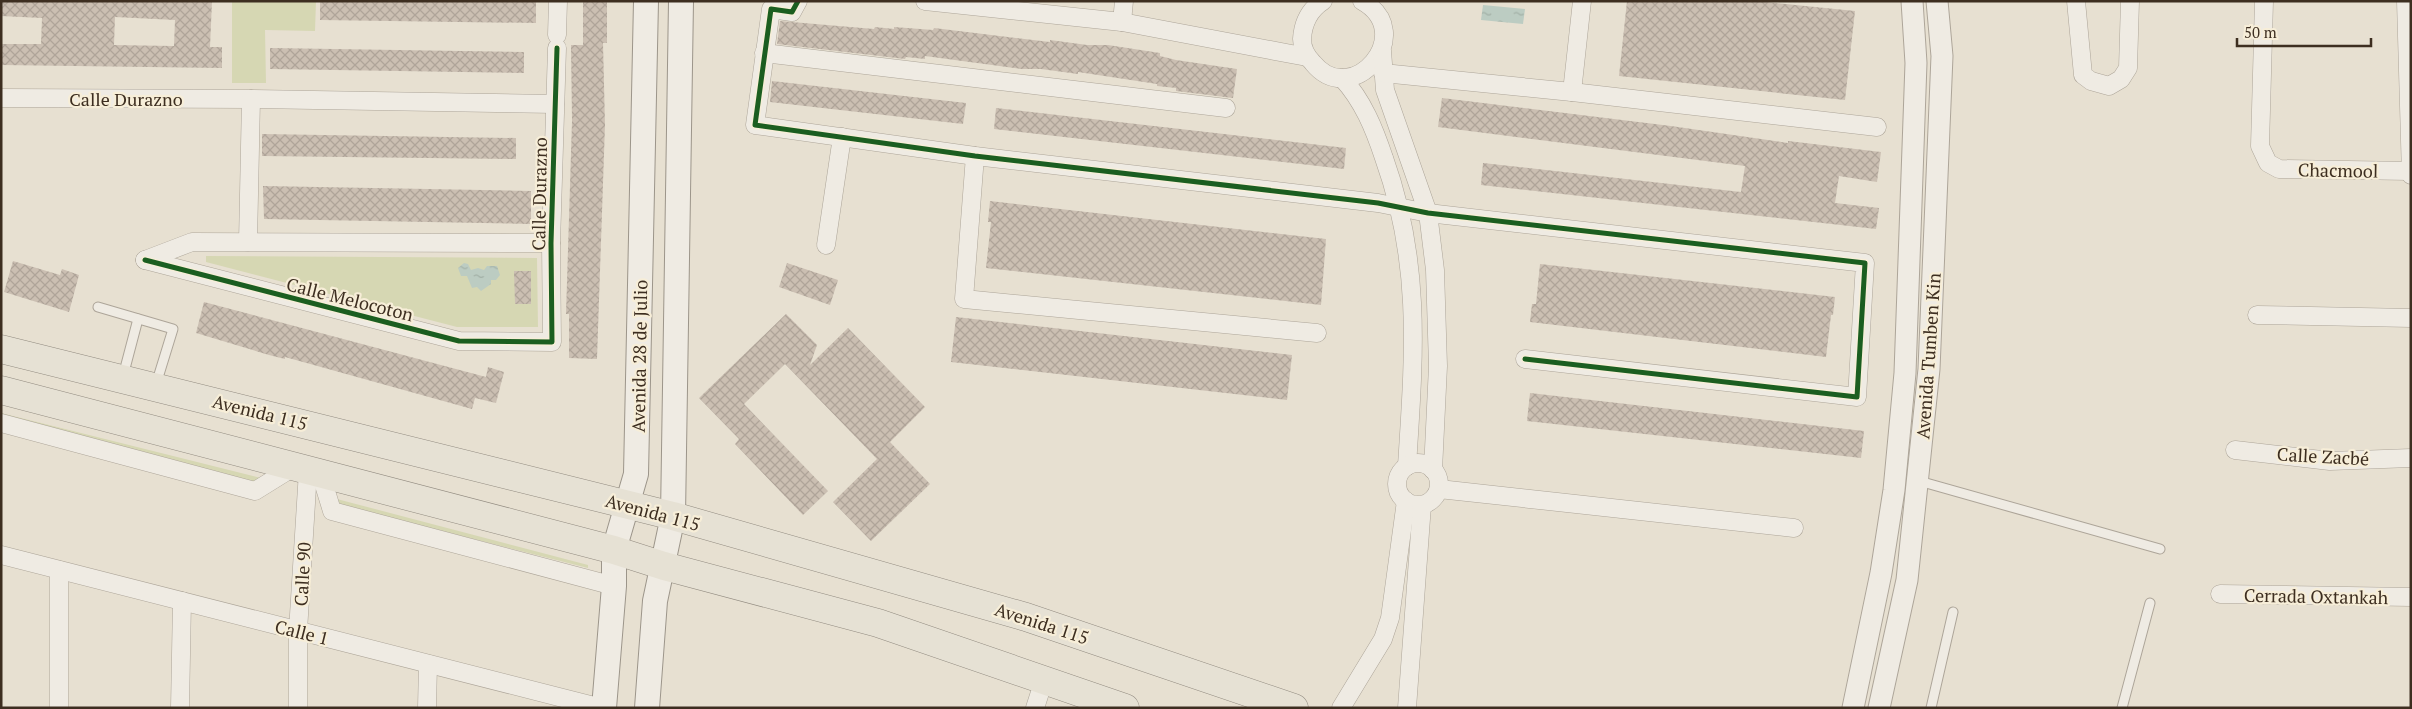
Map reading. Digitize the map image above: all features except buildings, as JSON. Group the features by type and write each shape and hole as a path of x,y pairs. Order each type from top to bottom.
{"main road":[{"name":"Avenida 28 de Julio","path":"603,708 614,586 614,550 636,474 646,1"},
{"name":"Avenida 28 de Julio","path":"647,708 655,601 664,566 673,516 681,1"},
{"name":"Avenida 115","path":"6,346 122,378 673,516 1026,617 1294,708"},
{"path":"1,390 614,550 664,566 878,623 1125,708"}],"street":[{"name":"Calle Durazno","path":"552,342 551,243 558,1"},
{"path":"798,1 792,12 771,9 754,125 975,156 1400,207 1428,213 1865,263 1857,397 1525,358"},
{"path":"925,1 984,5 1122,22 1307,57"},
{"path":"1122,22 1124,1"},
{"path":"1324,1 1308,16 1303,29 1302,44 1307,57 1322,72 1342,78 1355,76 1376,62 1382,51"},
{"path":"1362,1 1377,14 1382,26 1385,90 1428,213 1435,270 1438,366 1433,470"},
{"path":"1572,92 1582,1"},
{"name":"Avenida Tumben Kin","path":"1853,708 1881,573 1894,490 1906,373 1916,63 1912,1"},
{"name":"Avenida Tumben Kin","path":"1878,708 1907,580 1919,481 1929,369 1942,56 1937,1"},
{"path":"2076,1 2083,74 2091,81 2109,86 2120,79 2128,68 2130,1"},
{"name":"Chacmool","path":"2264,1 2260,146 2268,163 2279,169 2410,173"},
{"path":"2406,1 2410,173"},
{"path":"764,54 1226,108"},
{"path":"1383,72 1877,127"},
{"path":"1342,78 1357,94 1372,124 1396,192 1410,260 1414,309 1407,466 1398,478 1398,492 1414,503 1433,500 1439,489 1438,475 1421,463 1407,466"},
{"name":"Calle Durazno","path":"1,98 251,99 555,104"},
{"path":"248,242 251,99"},
{"path":"826,245 842,137"},
{"path":"975,156 964,299 1317,333"},
{"name":"Calle Melocoton","path":"551,243 192,242 145,260 459,341 552,342"},
{"path":"2257,315 2411,318"},
{"path":"1,423 255,491 307,471 332,511 614,586"},
{"name":"Calle Zacbé","path":"2235,450 2330,460 2411,458"},
{"name":"Calle 90","path":"298,708 298,631 307,471"},
{"path":"1439,489 1794,528"},
{"path":"1341,708 1384,639 1414,503"},
{"path":"1407,708 1414,503"},
{"name":"Calle 1","path":"1,555 603,708"},
{"path":"59,570 59,708"},
{"name":"Cerrada Oxtankah","path":"2220,594 2411,597"},
{"path":"180,708 182,601"},
{"path":"427,708 428,664"},
{"path":"1034,708 1044,680"}],"lane":[{"path":"98,307 173,329 157,381"},
{"path":"122,378 138,319"},
{"path":"1919,481 2160,549"},
{"path":"2122,708 2150,603"},
{"path":"1931,708 1953,612"}],"green space":[{"path":"316,1 315,31 265,30 266,83 232,83 232,2"},
{"path":"206,256 537,258 538,327 457,327 206,262"},
{"path":"1,413 261,478 254,483 1,415"},
{"path":"333,498 588,565 588,568 336,504"}],"water":[{"path":"1483,5 1525,9 1523,24 1481,20"},
{"path":"464,263 468,264 471,270 478,268 484,270 487,266 497,266 500,275 496,280 491,280 491,284 481,291 477,287 472,288 467,276 461,276 458,268"}],"cycle path":[{"path":"798,1 792,12 771,9 755,125 975,156 1378,203 1428,213 1865,263 1857,397 1525,359"},
{"path":"145,260 459,341 552,342 551,243 557,48"}]}
